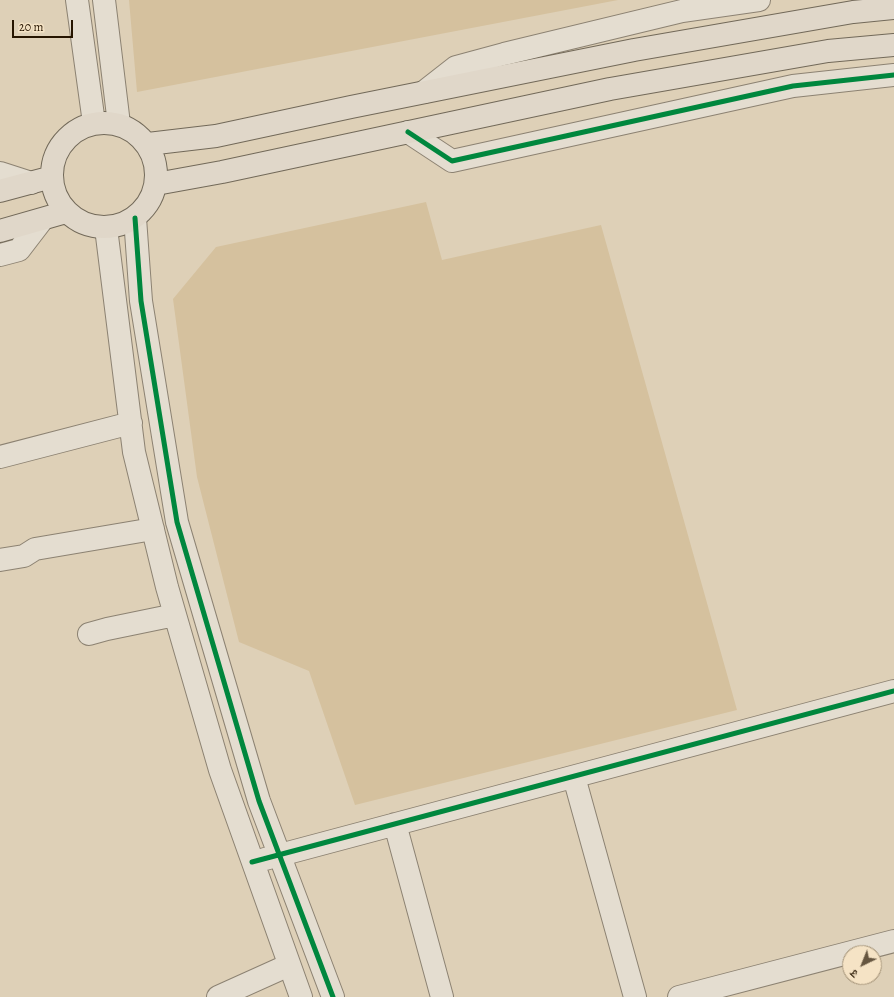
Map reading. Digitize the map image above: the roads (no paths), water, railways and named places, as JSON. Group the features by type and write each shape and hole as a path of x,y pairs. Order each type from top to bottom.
{"highway":[{"path":"148,144 216,136 634,50 853,12 894,8"},
{"path":"156,184 229,170 610,89 828,52 894,45"},
{"path":"0,191 42,180 52,183 66,212 74,218 95,227 106,228 117,226 135,218 149,204 156,184 156,165 148,144 130,129 113,123 94,123 74,132 59,147 52,166 42,180"},
{"path":"0,231 66,212"}],"street":[{"path":"77,0 94,123"},
{"path":"104,0 119,124"},
{"path":"424,92 456,67 682,11 759,0"},
{"path":"408,132 452,161 793,86 894,75"},
{"path":"0,172 42,180"},
{"path":"135,218 141,302 177,522 259,801 333,997"},
{"path":"0,255 19,250 42,220"},
{"path":"106,228 134,452 167,587 220,770 301,997"},
{"path":"0,457 131,423"},
{"path":"0,560 24,556 35,549 153,530"},
{"path":"88,634 175,615"},
{"path":"252,862 894,691"},
{"path":"574,776 635,997"},
{"path":"395,824 442,997"},
{"path":"679,997 894,941"},
{"path":"218,997 289,965"}]}
